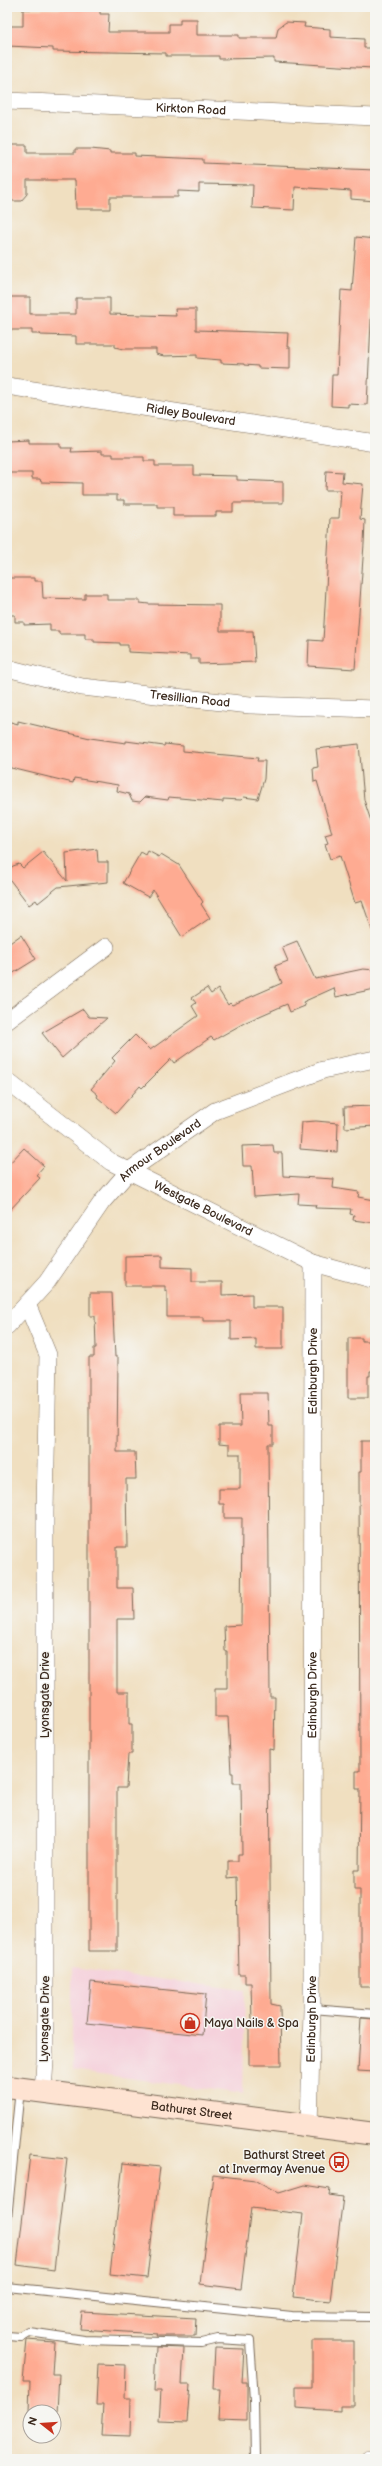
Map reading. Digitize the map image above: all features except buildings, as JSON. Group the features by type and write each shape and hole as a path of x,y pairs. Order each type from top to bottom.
{"main road":[{"name":"Bathurst Street","path":"13,2088 309,2127 375,2134"}],"street":[{"name":"Kirkton Road","path":"7,101 375,117"},
{"name":"Ridley Boulevard","path":"7,386 375,443"},
{"name":"Tresillian Road","path":"7,668 82,687 250,706 375,709"},
{"path":"7,1021 106,947"},
{"name":"Armour Boulevard","path":"7,1326 47,1282 102,1202 129,1171 214,1111 323,1070 375,1059"},
{"name":"Westgate Boulevard","path":"7,1081 111,1162 312,1263 375,1280"},
{"name":"Edinburgh Drive","path":"309,2127 312,2009 312,1263"},
{"name":"Lyonsgate Drive","path":"26,1304 48,1355 45,1512 46,2061 43,2092"},
{"path":"370,2459 375,2459"}],"lane":[{"path":"312,2009 375,2014"},
{"path":"7,2219 13,2088"},
{"path":"7,2287 292,2316 375,2317"},
{"path":"7,2336 21,2337 29,2332 84,2340 201,2343 218,2339 250,2341 254,2400 255,2459"}],"shaded area":[{"path":"72,1968 245,1990 243,2094 72,2070"}],"place":[{"name":"Maya Nails & Spa","path":"190,2023"},
{"name":"Bathurst Street at Invermay Avenue","path":"339,2162"}]}
